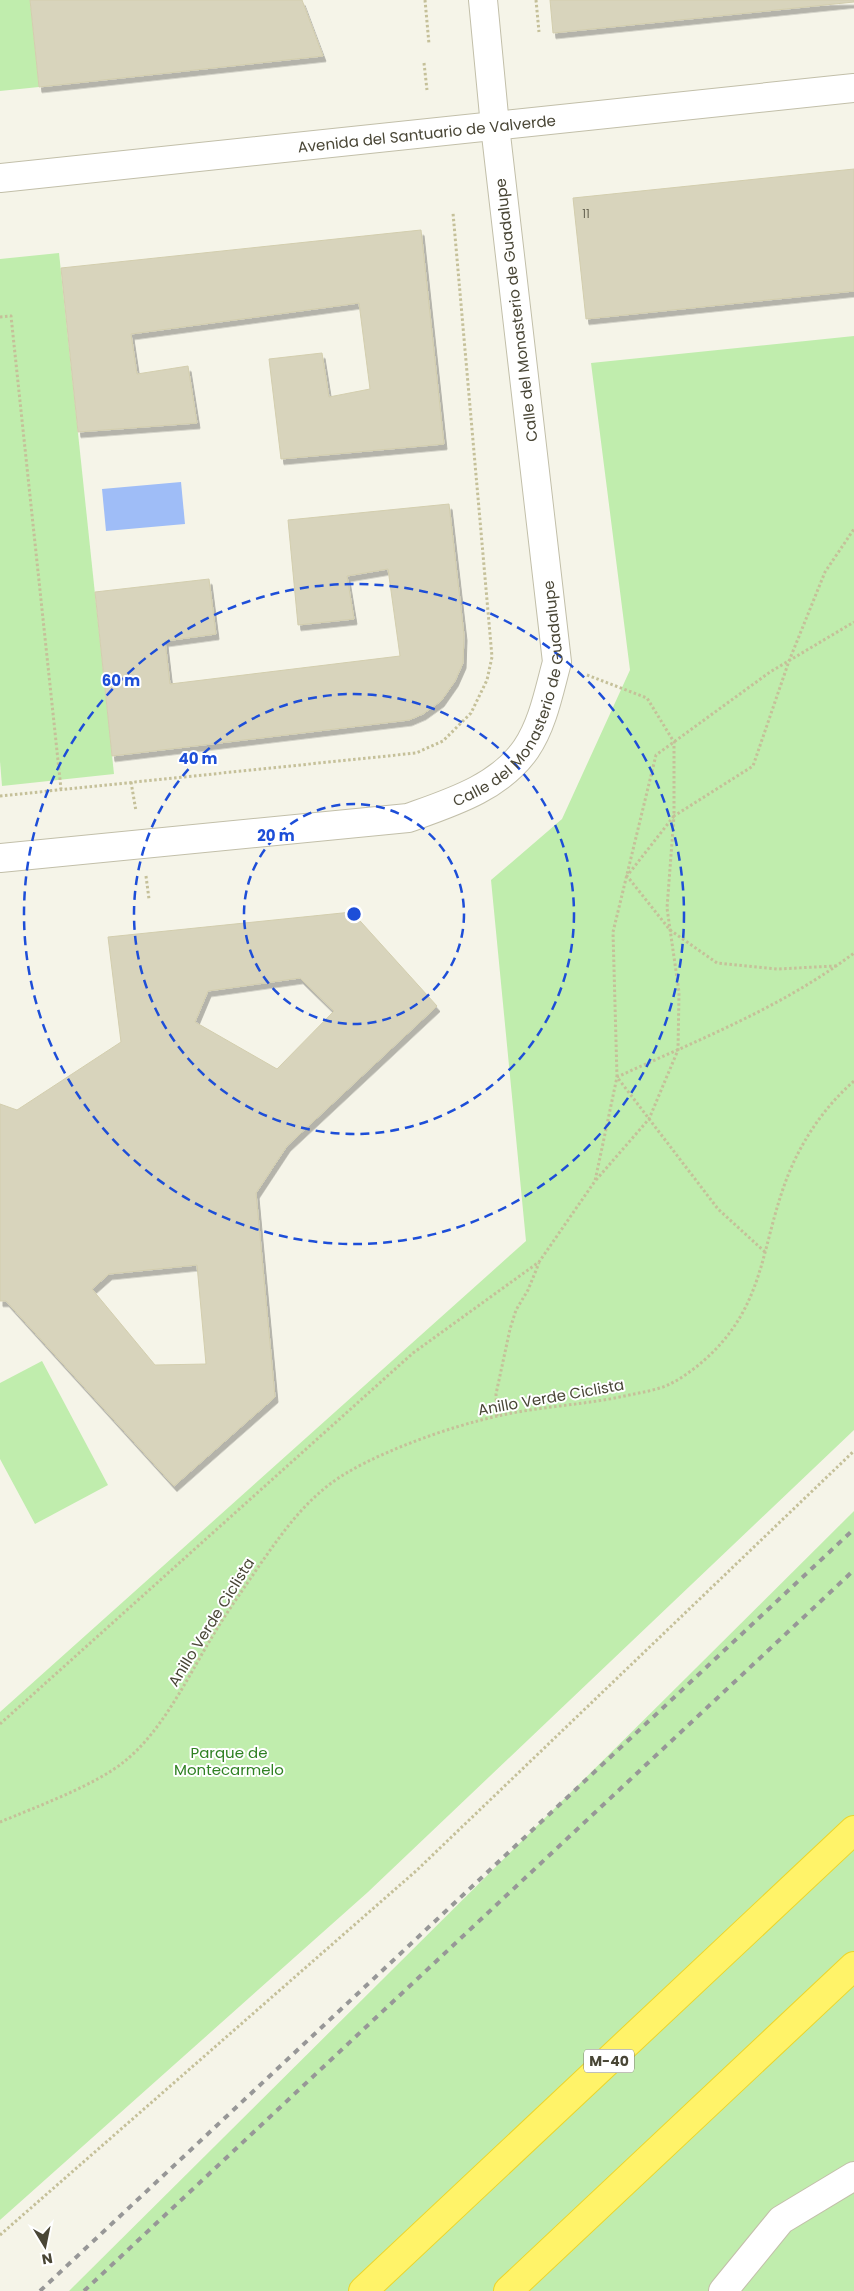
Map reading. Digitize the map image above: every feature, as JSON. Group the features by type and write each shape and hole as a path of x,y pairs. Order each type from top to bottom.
{"highway":[{"name":"M-40","path":"363,2291 854,1830"},
{"path":"508,2291 854,1966"}],"street":[{"name":"Calle del Monasterio de Guadalupe","path":"0,858 408,818 461,799 498,777 526,749 546,705 557,662 495,126 483,0"},
{"name":"Avenida del Santuario de Valverde","path":"0,178 854,88"},
{"path":"723,2291 781,2220 854,2176"}],"path":[{"path":"425,0 429,44"},
{"path":"536,0 539,32"},
{"path":"424,63 427,90"},
{"path":"0,796 416,753 443,741 470,713 487,680 492,657 453,213"},
{"path":"0,317 11,316 61,789"},
{"path":"627,876 674,816 753,766 789,661 824,572 854,530"},
{"path":"595,1182 617,1077 613,932 656,755 770,672 854,622"},
{"path":"498,1416 496,1394 510,1329 539,1262 595,1182 649,1119 678,1050 679,992 667,908 674,816 674,742 646,698 557,662"},
{"path":"627,876 670,930 717,963 777,969 838,966"},
{"path":"617,1077 741,1022 838,966 854,953"},
{"path":"617,1077 718,1210 764,1252"},
{"name":"Anillo Verde Ciclista","path":"0,1822 62,1795 126,1761 150,1734 180,1693 210,1639 295,1515 331,1483 366,1463 456,1428 498,1416 595,1403 670,1384 694,1369 730,1332 748,1304 758,1280 764,1252 793,1163 827,1108 854,1081"},
{"path":"0,1724 413,1352 539,1262"},
{"path":"0,2235 416,1871 854,1452"}],"green space":[{"path":"0,0 30,0 39,87 0,91"},
{"path":"59,253 114,774 2,786 0,761 0,259"},
{"name":"Parque de Montecarmelo","path":"854,336 854,1430 368,1892 0,2220 0,1712 526,1241 491,880 562,819 630,670 591,363"},
{"path":"42,1361 108,1485 35,1524 0,1459 0,1383"},
{"path":"854,1511 854,2291 69,2291"}],"water":[{"path":"181,482 185,524 106,531 102,489"}],"building":[{"path":"30,0 302,0 323,56 39,87"},
{"path":"550,0 854,0 854,2 553,33"},
{"path":"854,169 854,291 586,319 573,198"},
{"path":"421,230 444,444 281,459 269,359 322,353 329,397 370,389 359,303 131,334 137,374 188,366 197,423 78,432 61,268"},
{"path":"449,504 464,635 463,663 455,681 441,701 423,714 409,720 112,756 95,592 209,579 216,634 165,641 170,684 400,656 388,569 347,576 354,619 298,625 288,520"},
{"path":"352,912 437,1006 287,1146 256,1193 275,1397 174,1486 6,1301 0,1301 0,1104 17,1110 121,1042 108,937","holes":["300,978 334,1011 277,1069 195,1022 208,991","197,1265 206,1364 155,1365 92,1289 109,1274"]}],"railway":[{"path":"40,2291 854,1529"},
{"path":"84,2291 854,1570"}]}
